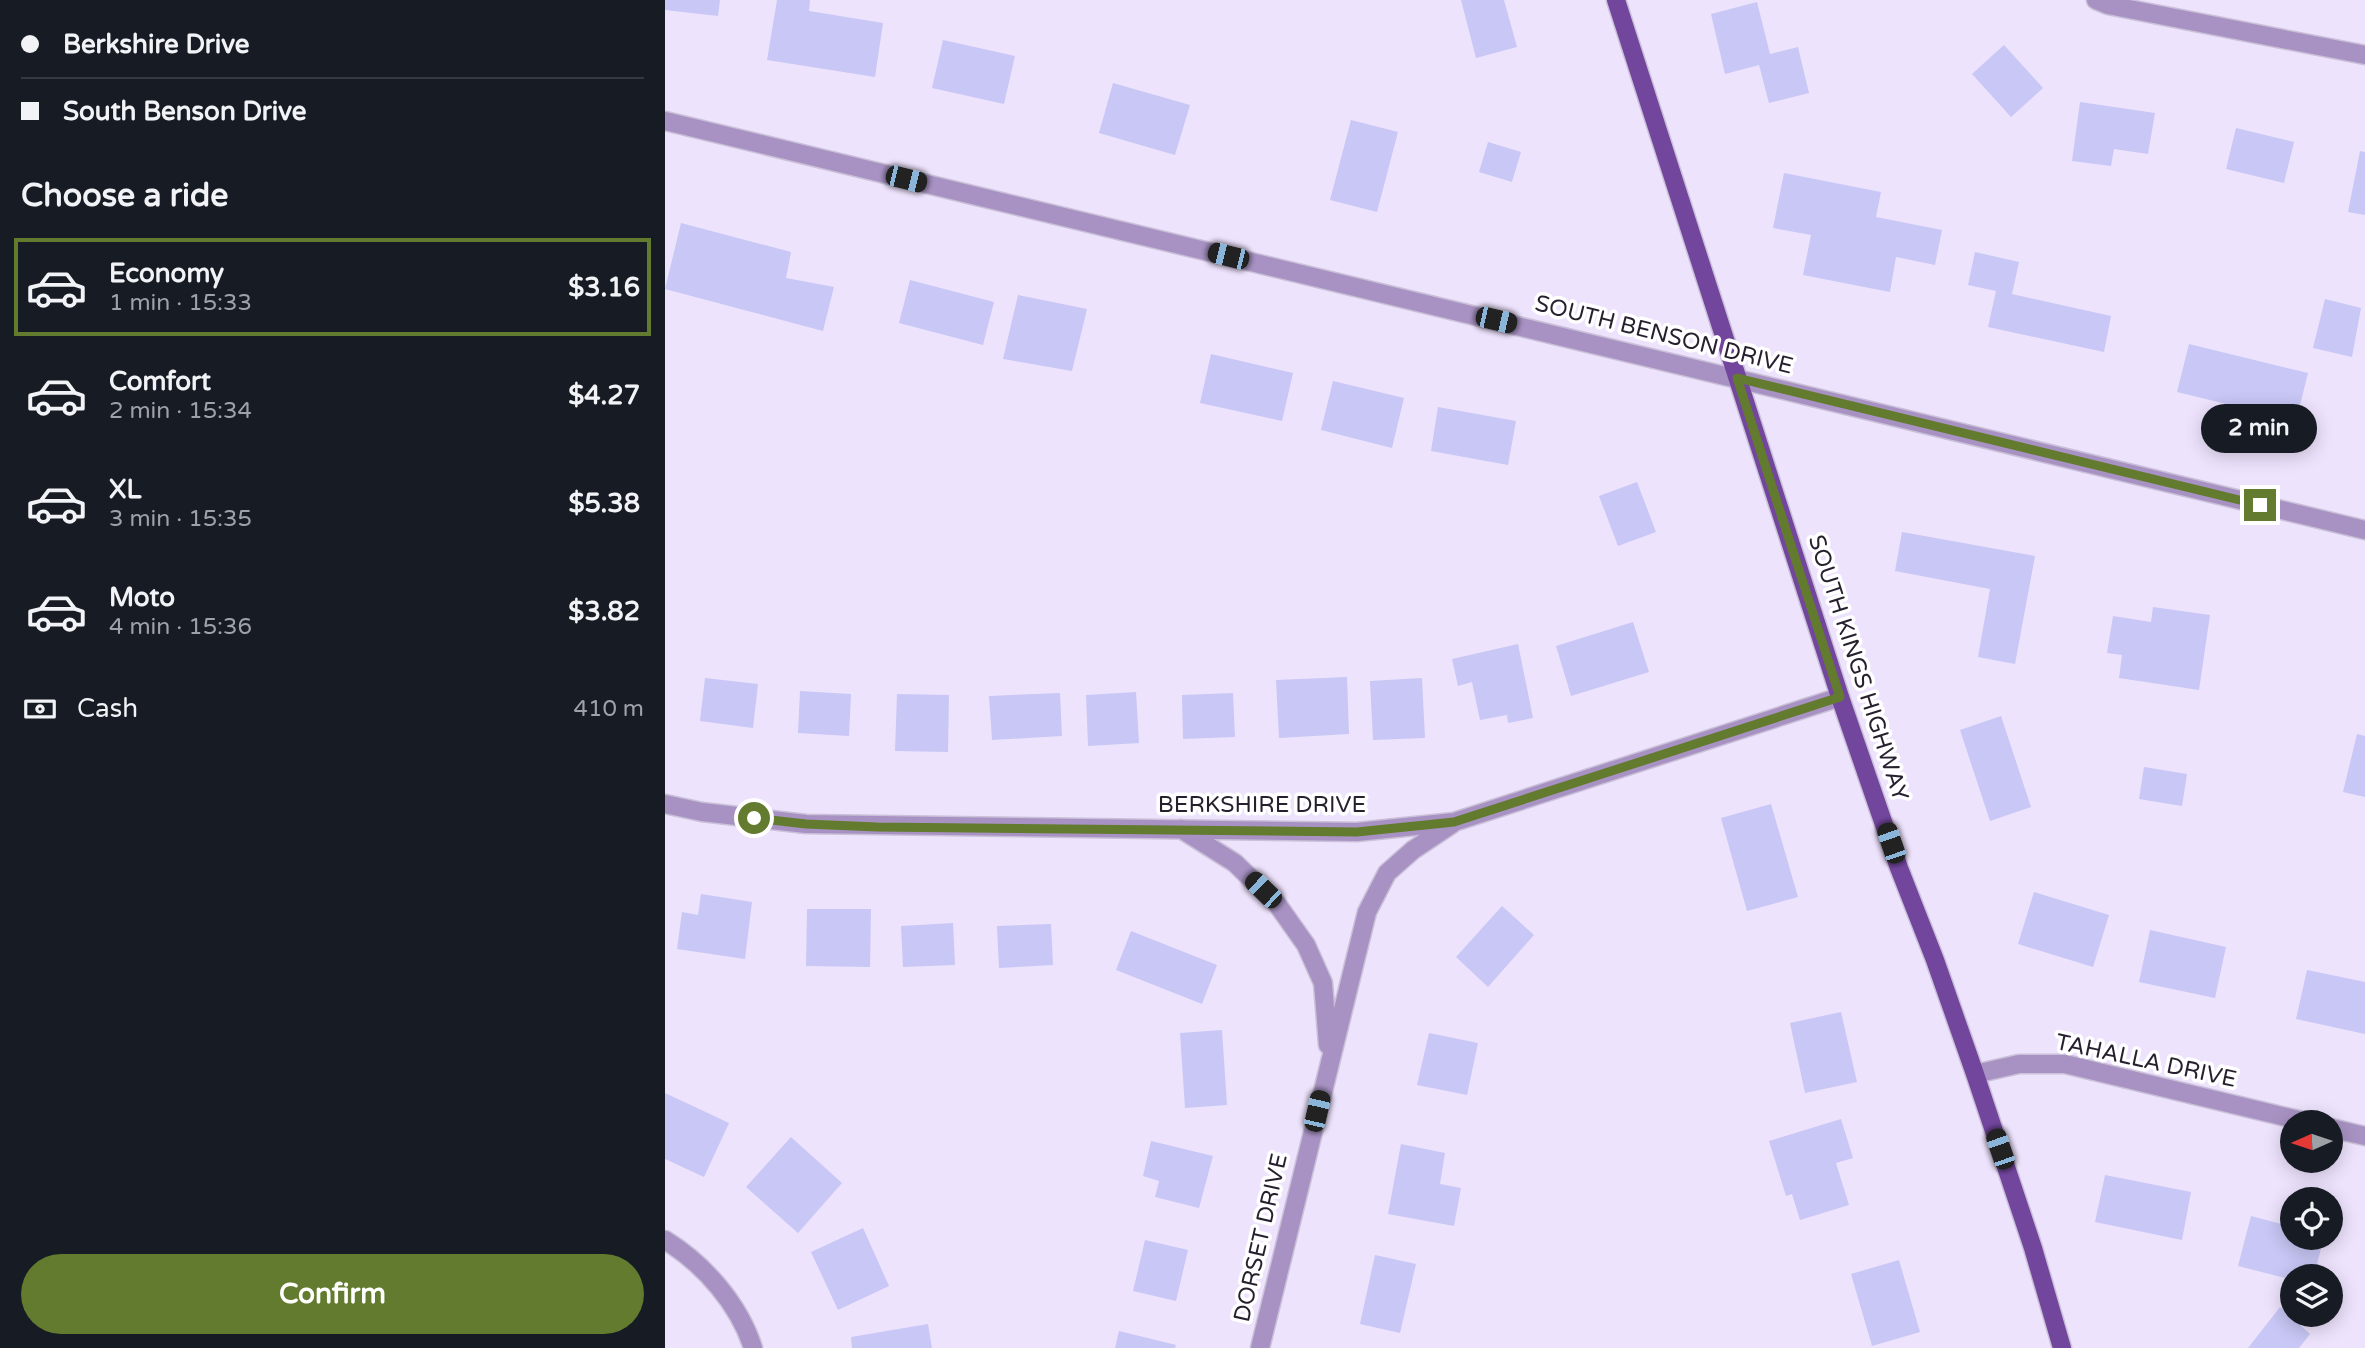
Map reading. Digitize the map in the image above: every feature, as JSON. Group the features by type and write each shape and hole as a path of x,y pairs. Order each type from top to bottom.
{"main road":[{"name":"SOUTH KINGS HIGHWAY","path":"1616,0 1840,697 1975,1074 2033,1248 2062,1348"}],"street":[{"path":"2096,0 2108,5 2365,55"},
{"name":"SOUTH BENSON DRIVE","path":"665,121 2365,530"},
{"name":"BERKSHIRE DRIVE","path":"665,804 702,812 806,824 877,827 1357,832 1454,822 1840,697"},
{"name":"DORSET DRIVE","path":"1261,1348 1367,912 1387,873 1413,850 1454,822"},
{"name":"DORSET DRIVE","path":"1181,829 1235,863 1277,904 1306,945 1323,984 1330,1059"},
{"name":"TAHALLA DRIVE","path":"1975,1074 2019,1064 2066,1063 2280,1115"},
{"path":"2343,1131 2365,1136"},
{"path":"665,1240 703,1269 728,1299 753,1348"}],"building":[{"path":"665,0 720,0 718,16 665,10"},
{"path":"777,0 810,0 809,11 883,23 875,77 767,60"},
{"path":"1461,0 1504,0 1517,47 1476,58"},
{"path":"1757,2 1770,54 1798,47 1809,93 1769,103 1759,65 1725,74 1711,14"},
{"path":"943,40 1015,56 1004,104 932,88"},
{"path":"2004,45 2043,88 2011,117 1972,74"},
{"path":"1113,83 1190,105 1175,155 1099,133"},
{"path":"2080,102 2155,113 2148,154 2114,149 2111,166 2072,161"},
{"path":"1351,120 1398,132 1377,212 1330,200"},
{"path":"2236,128 2294,142 2284,183 2226,169"},
{"path":"1488,142 1521,152 1512,182 1479,172"},
{"path":"2360,151 2365,152 2365,215 2348,212"},
{"path":"1784,173 1881,192 1876,217 1942,230 1935,265 1896,257 1890,292 1803,275 1811,235 1773,228"},
{"path":"681,223 791,252 786,278 834,287 823,331 665,289"},
{"path":"1975,252 2019,262 2012,294 2111,316 2104,352 1988,327 1996,291 1968,285"},
{"path":"910,280 994,302 983,345 899,323"},
{"path":"1018,295 1087,309 1072,371 1003,359"},
{"path":"2325,299 2361,308 2352,357 2313,348"},
{"path":"2189,344 2308,373 2296,421 2177,392"},
{"path":"1211,354 1293,373 1282,421 1200,403"},
{"path":"1333,381 1404,398 1392,448 1321,430"},
{"path":"1438,407 1516,421 1508,465 1431,451"},
{"path":"1637,482 1656,532 1618,546 1599,496"},
{"path":"1902,532 2035,556 2015,664 1978,657 1990,589 1895,571"},
{"path":"2153,607 2210,615 2199,690 2119,678 2122,655 2107,653 2113,616 2151,622"},
{"path":"1633,622 1649,672 1571,696 1556,646"},
{"path":"1518,644 1533,718 1508,723 1507,715 1480,720 1472,682 1458,686 1452,659"},
{"path":"1347,677 1349,734 1279,738 1276,680"},
{"path":"705,678 758,684 753,728 700,721"},
{"path":"1422,678 1425,738 1373,740 1370,681"},
{"path":"800,691 851,694 849,736 798,733"},
{"path":"1136,692 1139,743 1088,746 1086,695"},
{"path":"1060,693 1062,736 992,740 989,696"},
{"path":"1233,693 1235,737 1183,739 1182,695"},
{"path":"897,694 949,695 948,752 895,751"},
{"path":"2001,716 2031,807 1990,821 1960,730"},
{"path":"2357,734 2365,736 2365,797 2343,792"},
{"path":"2144,767 2187,774 2182,806 2139,799"},
{"path":"1771,804 1798,897 1747,911 1721,818"},
{"path":"2034,892 2109,915 2093,967 2018,944"},
{"path":"701,894 752,902 745,959 677,949 682,912 698,915"},
{"path":"1502,906 1534,935 1488,987 1456,957"},
{"path":"807,909 871,909 870,967 806,966"},
{"path":"953,923 955,965 903,967 901,926"},
{"path":"1051,924 1053,965 999,968 997,926"},
{"path":"2150,930 2226,947 2215,998 2139,982"},
{"path":"1131,931 1217,965 1202,1004 1116,970"},
{"path":"2307,970 2365,982 2365,1034 2296,1019"},
{"path":"1841,1012 1857,1082 1805,1093 1790,1023"},
{"path":"1222,1030 1227,1105 1185,1108 1180,1033"},
{"path":"1429,1033 1478,1043 1467,1095 1417,1085"},
{"path":"665,1093 729,1123 704,1177 665,1159"},
{"path":"1841,1119 1853,1158 1836,1163 1849,1205 1800,1220 1792,1194 1786,1196 1769,1141"},
{"path":"791,1137 842,1183 798,1233 746,1187"},
{"path":"1151,1141 1213,1156 1199,1208 1155,1197 1159,1181 1143,1176"},
{"path":"1401,1144 1445,1153 1440,1184 1461,1188 1454,1226 1388,1214"},
{"path":"2105,1175 2191,1192 2182,1240 2095,1222"},
{"path":"2251,1216 2280,1224 2280,1250 2321,1250 2317,1264 2280,1264 2280,1277 2238,1266"},
{"path":"863,1228 889,1286 838,1310 811,1252"},
{"path":"1145,1240 1188,1250 1176,1301 1133,1291"},
{"path":"1375,1255 1416,1264 1400,1333 1360,1324"},
{"path":"1899,1260 1920,1332 1872,1346 1851,1274"},
{"path":"2280,1307 2280,1327 2302,1327 2310,1334 2299,1348 2248,1348"},
{"path":"928,1324 932,1348 852,1348 851,1337"},
{"path":"1119,1331 1176,1345 1175,1348 1115,1348"}],"route":[{"path":"754,818 806,824 877,827 1357,832 1454,822 1840,697 1737,378 2260,505"}]}
